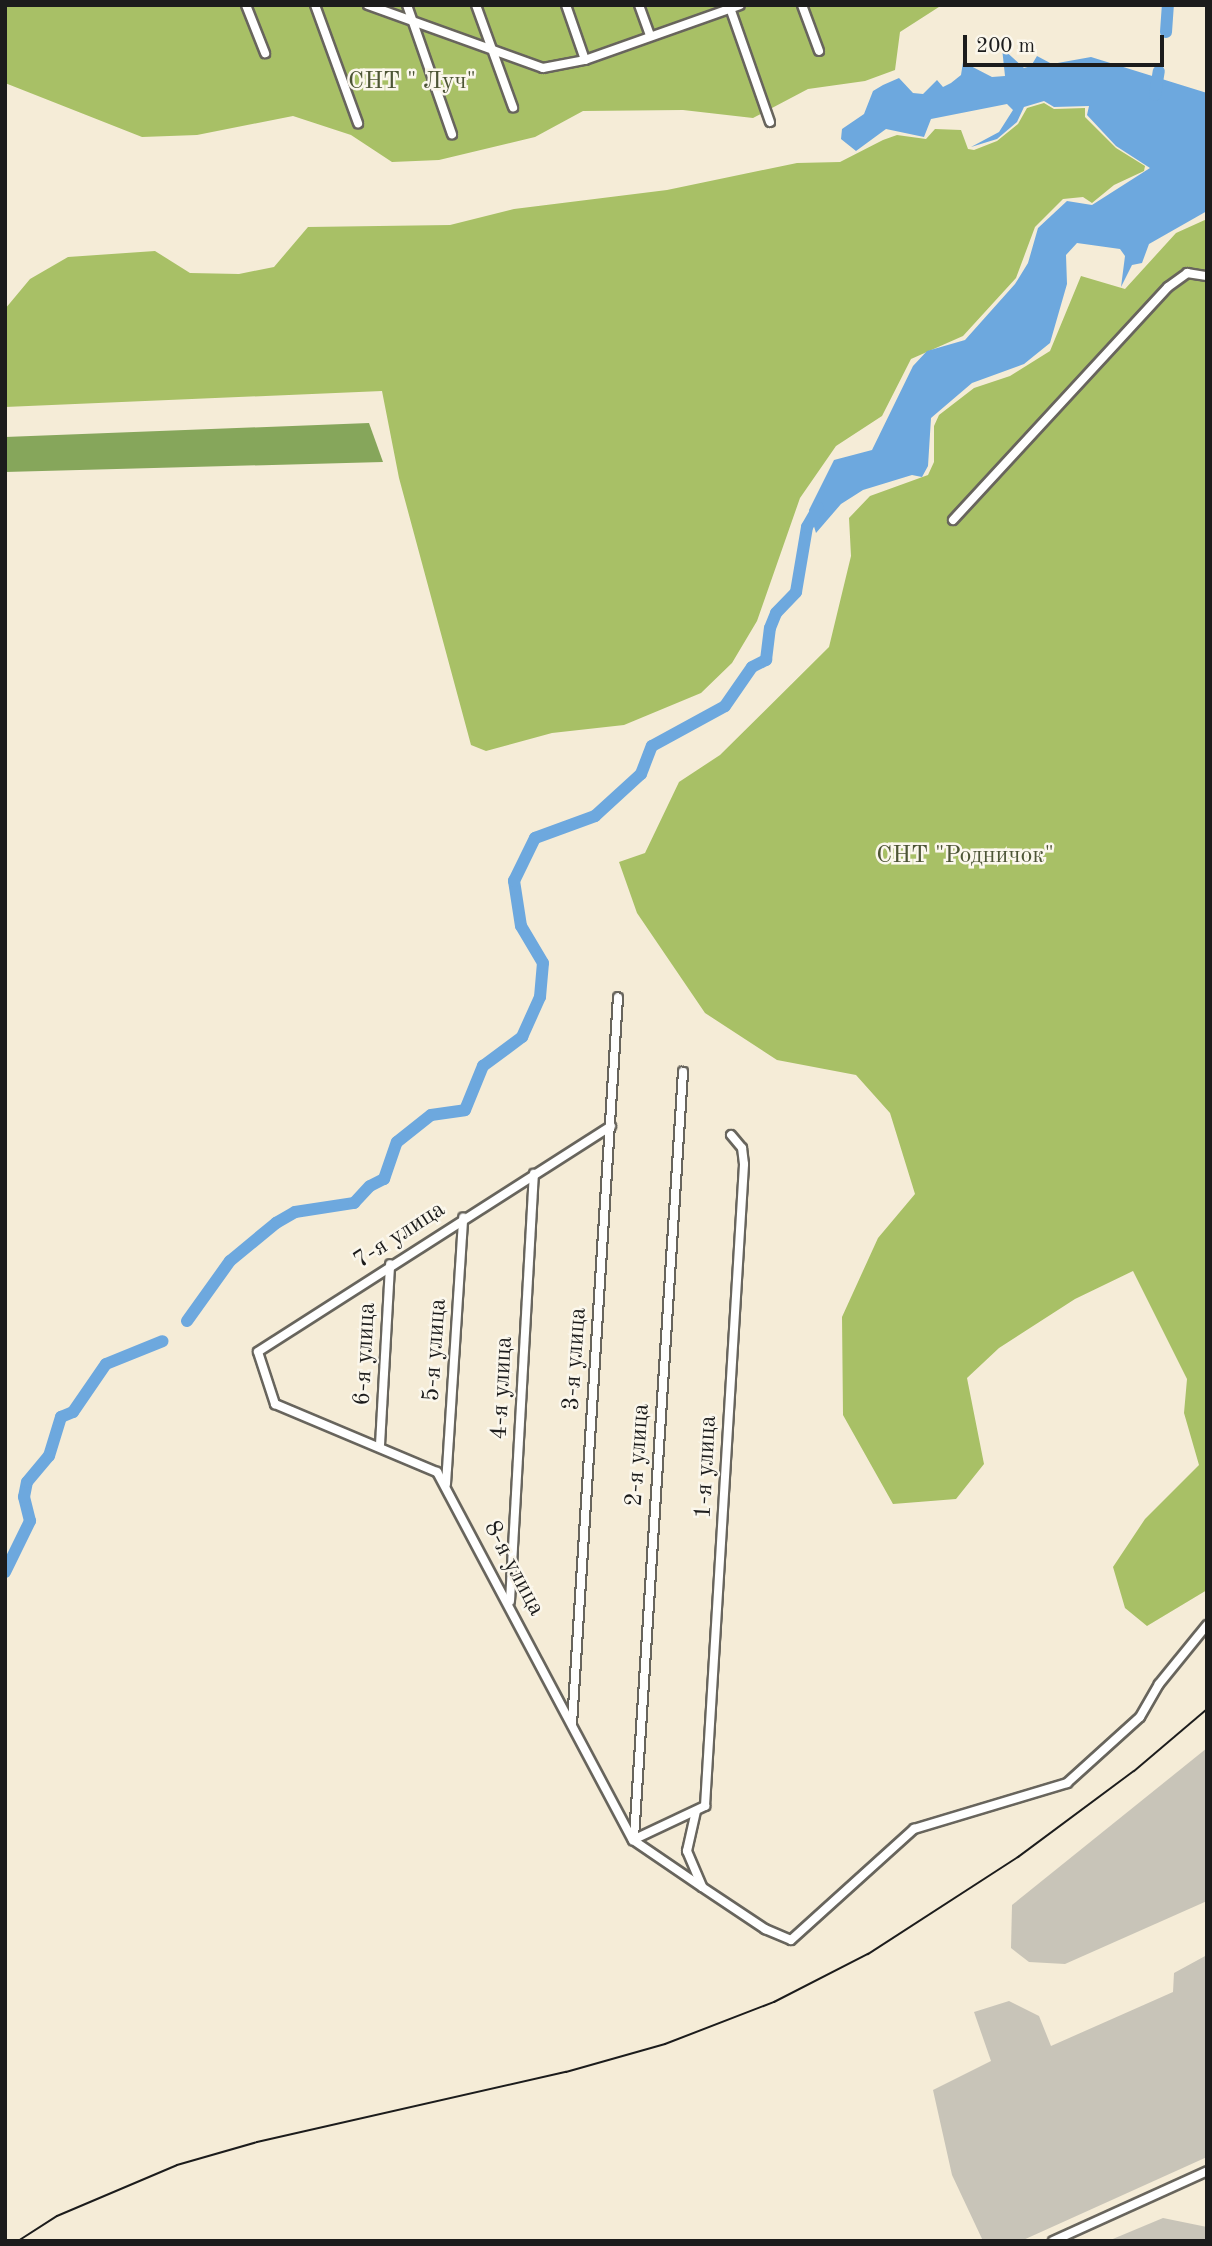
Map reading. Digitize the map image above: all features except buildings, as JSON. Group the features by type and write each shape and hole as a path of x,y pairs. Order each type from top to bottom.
{"street":[{"path":"246,5 265,53"},
{"path":"315,5 358,123"},
{"path":"368,5 543,68 585,60 740,5"},
{"path":"407,5 452,134"},
{"path":"476,5 513,107"},
{"path":"566,5 585,60"},
{"path":"639,5 650,35"},
{"path":"802,5 819,51"},
{"path":"730,7 770,122"},
{"path":"953,520 1158,296 1187,272 1207,275"},
{"name":"3-я улица","path":"572,1725 618,997"},
{"name":"2-я улица","path":"634,1840 683,1072"},
{"name":"7-я улица","path":"275,1404 258,1352 390,1264 611,1126"},
{"name":"1-я улица","path":"696,1811 705,1806 744,1164 742,1148 732,1135"},
{"name":"4-я улица","path":"510,1604 534,1174"},
{"name":"5-я улица","path":"446,1485 463,1219"},
{"name":"6-я улица","path":"380,1445 390,1264"},
{"name":"8-я улица","path":"275,1404 380,1445 437,1472 634,1840"},
{"path":"634,1840 765,1929 791,1940 914,1829 1067,1783 1140,1717 1159,1684 1207,1625"},
{"path":"634,1840 696,1811"},
{"path":"696,1811 687,1850 702,1887"},
{"path":"1054,2241 1207,2171"}],"shaded area":[{"path":"1207,1748 1207,1901 1065,1964 1029,1962 1011,1948 1012,1905"},
{"path":"1207,1955 1207,2157 1021,2241 983,2241 952,2175 933,2090 991,2061 974,2012 1009,2001 1039,2016 1051,2046 1173,1992 1174,1973"},
{"path":"1163,2218 1207,2227 1207,2241 1108,2241"}],"green space":[{"name":"СНТ \" Луч\"","path":"5,5 942,5 900,32 895,70 865,81 808,89 753,118 683,110 583,111 535,137 439,160 392,162 351,135 293,116 197,135 142,137 5,83"},
{"path":"1044,103 1054,109 1085,108 1085,117 1116,148 1145,166 1144,171 1114,185 1092,203 1083,197 1063,199 1035,227 1016,278 963,336 911,359 882,416 836,446 800,498 757,621 732,663 701,693 624,725 552,733 486,751 471,745 399,478 382,391 5,407 5,309 30,279 68,257 155,251 190,273 239,274 274,267 308,227 450,225 514,209 667,190 797,163 840,162 897,135 926,139 935,129 961,130 968,149 974,150 997,141 1018,124 1027,108"},
{"name":"СНТ \"Родничок\"","path":"1207,219 1207,1590 1147,1626 1125,1608 1113,1567 1145,1519 1199,1465 1184,1413 1187,1379 1133,1271 1075,1299 999,1348 967,1378 984,1464 956,1499 893,1504 843,1415 842,1317 878,1238 915,1194 890,1113 856,1075 777,1060 705,1013 637,913 619,862 645,853 679,782 720,755 829,647 851,556 849,518 870,496 928,475 934,462 934,426 939,415 974,388 1010,376 1050,351 1081,276 1125,289 1176,233"},
{"path":"369,423 383,462 5,472 5,437"}],"water":[{"path":"1002,48 1024,68 1031,66 1037,56 1052,64 1091,57 1207,93 1207,211 1149,244 1142,263 1132,265 1121,287 1125,256 1120,249 1077,243 1066,255 1067,284 1050,343 1024,364 972,383 931,418 928,466 922,477 912,475 863,490 841,504 816,533 809,510 834,460 872,450 913,366 927,351 965,340 1015,284 1028,263 1038,228 1067,201 1092,205 1150,168 1116,146 1087,115 1089,106 1054,107 1044,101 1024,107 1017,122 997,139 971,147 999,132 1013,110 1007,104 931,119 924,137 886,129 856,151 841,139 842,129 864,114 873,91 883,85 899,78 913,93 923,94 937,80 943,87 961,75 963,62 992,77 1005,76"}],"waterway":[{"path":"1166,32 1168,5"},
{"path":"1155,95 1159,71"},
{"path":"187,1321 230,1261 276,1223 295,1212 354,1203 370,1186 384,1179 397,1142 431,1115 465,1110 483,1066 522,1037 540,997 543,963 521,926 514,881 535,838 595,816 641,774 652,746 725,706 752,667 766,660 770,628 776,613 796,592 807,527 818,508"},
{"path":"5,1572 30,1521 24,1497 27,1482 49,1456 61,1417 73,1412 106,1364 163,1341"}],"railway":[{"path":"18,2241 57,2216 177,2165 257,2142 566,2072 665,2044 774,2002 868,1954 1018,1857 1134,1771 1207,1709"}]}
